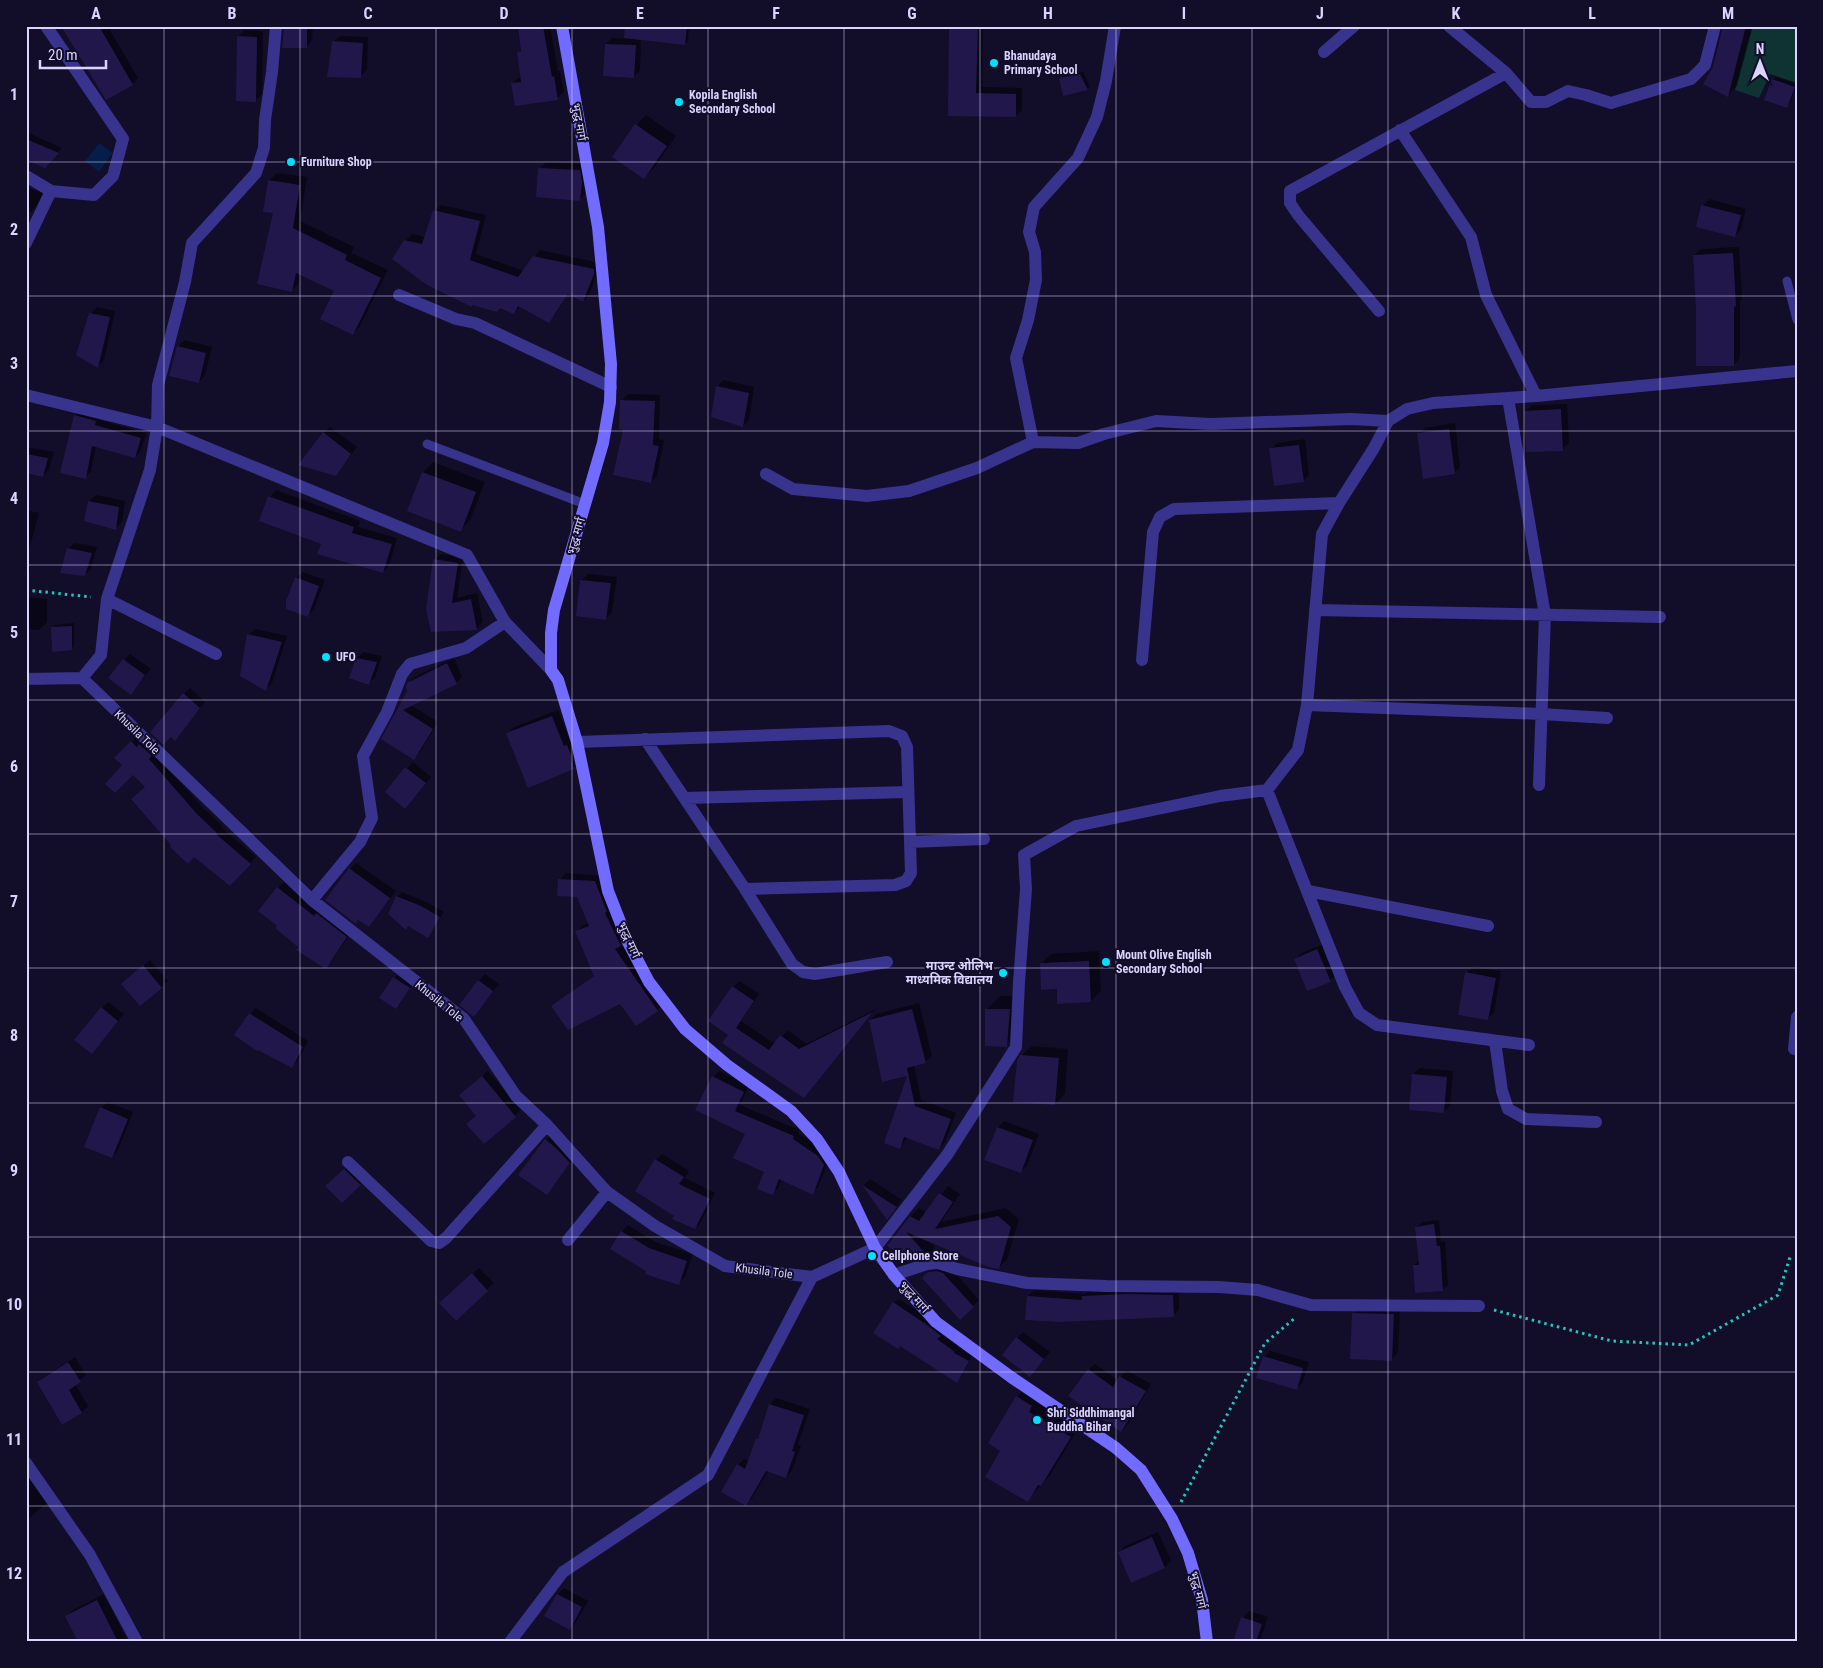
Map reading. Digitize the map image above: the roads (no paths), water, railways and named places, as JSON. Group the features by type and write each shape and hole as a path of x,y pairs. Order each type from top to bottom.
{"street":[{"path":"26,176 51,191 94,196 113,176 123,139 46,26"},
{"path":"26,679 82,678 101,655 107,599 150,470 157,427 158,386 185,282 192,243 256,174 264,148 265,120 276,26"},
{"name":"भुद्ध मार्ग","path":"562,26 598,227 612,364 610,402 603,443 554,610 550,633 551,670 558,680 577,742 608,891 628,942 649,982 685,1029 727,1065 791,1111 817,1139 839,1172 875,1248 894,1275 936,1322 1011,1377 1116,1448 1141,1470 1172,1519 1188,1553 1202,1600 1207,1642"},
{"path":"1033,442 1026,399 1017,371 1016,358 1028,320 1036,280 1035,252 1030,232 1034,207 1078,158 1097,117 1106,81 1115,26"},
{"path":"1324,52 1354,26"},
{"path":"1449,26 1506,73 1531,102 1546,102 1568,92 1586,95 1611,103 1691,79 1705,66 1715,26"},
{"path":"1379,311 1298,215 1290,203 1290,191 1506,73"},
{"path":"1400,130 1471,237 1486,295 1536,396"},
{"path":"26,242 51,191"},
{"path":"399,295 456,319 474,322 611,387"},
{"path":"510,1642 563,1572 708,1476 812,1277 875,1248 947,1156 1016,1048 1026,889 1024,855 1076,826 1220,796 1267,790 1298,750 1307,705 1322,534 1374,448 1388,421 1407,408 1433,403 1536,396 1797,371"},
{"path":"26,395 157,427 467,555 505,622 551,670"},
{"path":"1508,398 1545,615 1539,785"},
{"path":"766,474 793,489 867,496 909,491 977,468 1033,442 1078,443 1104,434 1156,421 1211,424 1351,419 1388,421"},
{"path":"1142,660 1153,532 1160,517 1174,508 1339,503"},
{"path":"107,599 216,654"},
{"path":"1316,610 1660,617"},
{"path":"312,900 360,842 372,818 363,756 387,712 402,674 410,664 466,648 505,622"},
{"name":"Khusila Tole","path":"82,678 312,900 464,1019 516,1096 547,1126 607,1192 656,1226 725,1266 812,1277"},
{"path":"1307,705 1607,718"},
{"path":"577,742 889,731 902,736 906,746 912,873 906,880 895,885 745,889"},
{"path":"645,739 745,889 792,964 803,972 815,974 887,962"},
{"path":"1267,790 1345,987 1360,1013 1377,1025 1529,1045"},
{"path":"684,798 908,792"},
{"path":"910,842 984,839"},
{"path":"1308,892 1488,926"},
{"path":"1794,1049 1797,1017"},
{"path":"1495,1041 1502,1091 1508,1109 1526,1119 1596,1122"},
{"path":"348,1162 431,1241 439,1243 446,1238 547,1126"},
{"path":"568,1240 607,1192"},
{"path":"894,1275 927,1264 938,1263 957,1269 1027,1282 1106,1286 1219,1287 1258,1290 1310,1305 1479,1306"},
{"path":"26,1463 90,1555 137,1642"}],"lane":[{"path":"1787,281 1797,320"},
{"path":"427,444 585,504"}],"water":[{"path":"99,143 113,153 99,172 85,161"}],"place":[{"name":"Bhanudaya Primary School","path":"994,63"},
{"name":"Kopila English Secondary School","path":"679,102"},
{"name":"Furniture Shop","path":"291,162"},
{"name":"UFO","path":"326,657"},
{"name":"Mount Olive English Secondary School","path":"1106,962"},
{"name":"माउन्ट ओलिभ माध्यमिक विद्यालय","path":"1003,973"},
{"name":"Cellphone Store","path":"872,1256"},
{"name":"Shri Siddhimangal Buddha Bihar","path":"1037,1420"}]}
